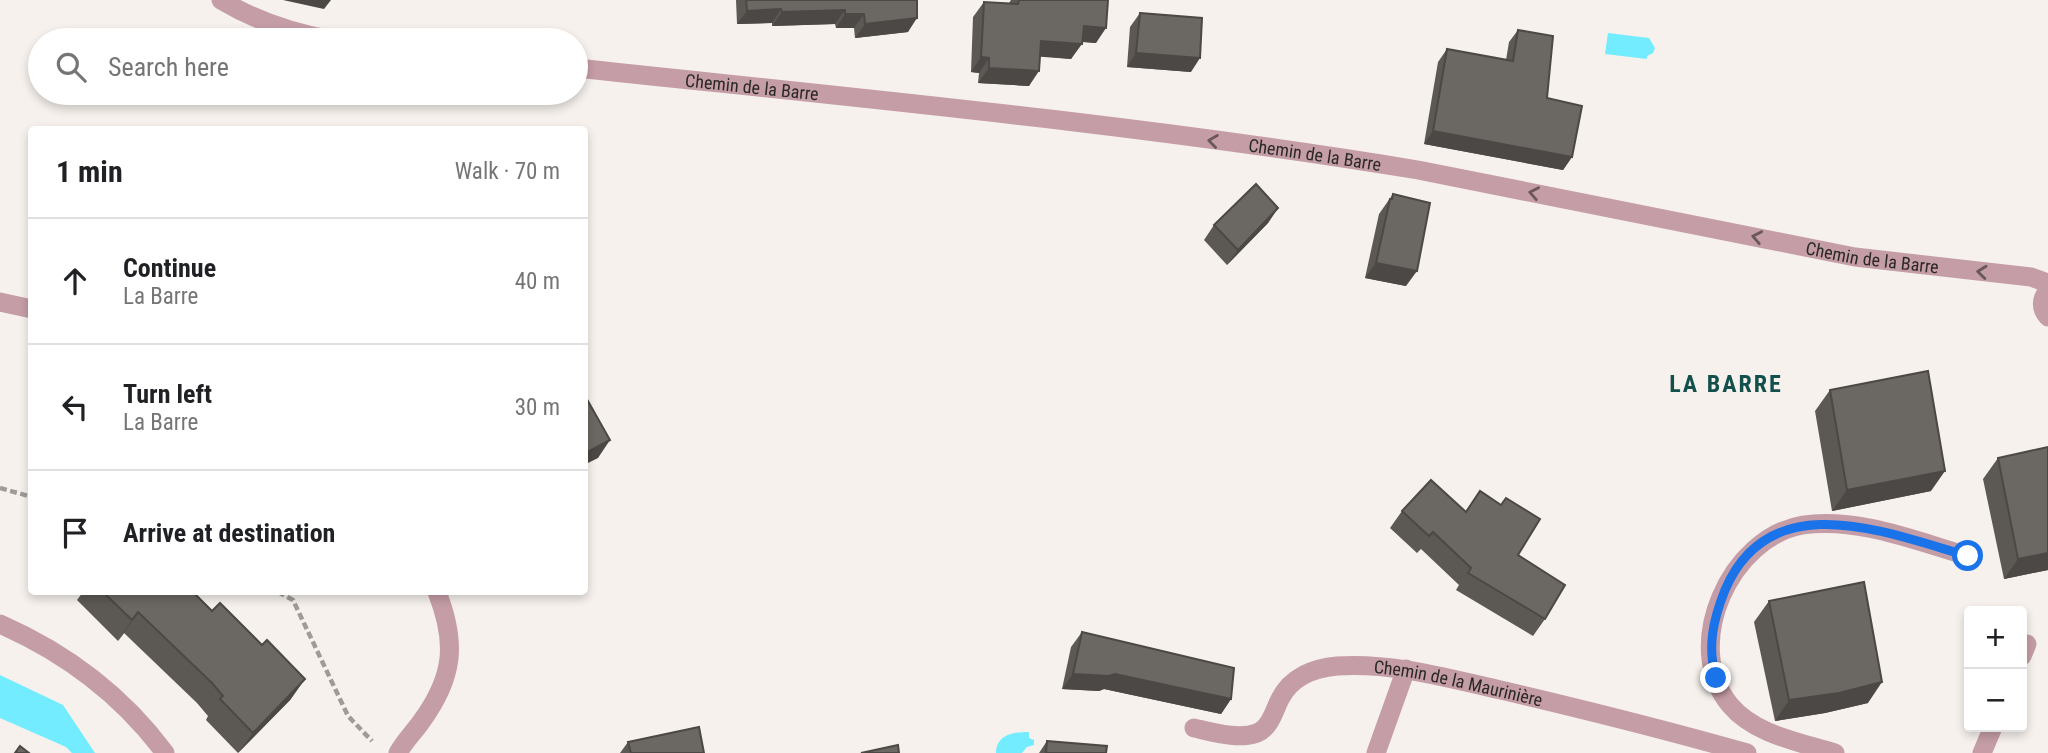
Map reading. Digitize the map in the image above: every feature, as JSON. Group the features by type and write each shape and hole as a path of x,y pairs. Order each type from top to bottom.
{"street":[{"path":"221,0 255,19 280,28"},
{"name":"Chemin de la Barre","path":"588,69 1035,116 1355,160 1856,257 2031,277 2048,283"},
{"path":"2048,290 2044,295 2042,307 2048,317"},
{"path":"0,302 28,308"},
{"path":"1835,753 1755,725 1731,706 1720,691 1711,663 1710,645 1717,612 1730,579 1753,549 1769,536 1804,525 1864,527 1968,556"},
{"path":"398,753 433,705 447,675 450,660 449,628 438,595"},
{"path":"0,624 43,645 89,674 128,708 165,753"},
{"name":"Chemin de la Maurinière","path":"1194,728 1229,735 1251,735 1260,732 1266,727 1288,687 1306,674 1320,668 1353,666 1406,670 1635,721 1747,753"},
{"path":"1376,753 1406,670"},
{"path":"1982,753 1991,732"}],"path":[{"path":"0,488 28,496"},
{"path":"284,595 293,600 348,716 371,740"}],"water":[{"path":"1608,33 1649,38 1655,48 1647,59 1605,54"},
{"path":"0,675 63,705 95,753 72,753 66,747 0,718"},
{"path":"1029,732 1029,738 1034,740 1034,745 1027,747 1022,753 996,753 999,742 1007,735"}],"building":[{"path":"746,0 917,0 917,18 865,24 864,14 845,14 845,10 747,11"},
{"path":"1019,0 1108,0 1106,28 1084,26 1082,44 1041,41 1039,71 989,68 989,58 981,57 984,2 1018,4"},
{"path":"1140,13 1202,18 1200,58 1136,53"},
{"path":"1518,30 1553,36 1547,98 1582,106 1572,157 1433,131 1447,49 1513,61"},
{"path":"1256,184 1278,208 1238,250 1214,225"},
{"path":"1393,194 1430,203 1417,271 1376,263"},
{"path":"1928,371 1945,471 1847,490 1830,390"},
{"path":"588,401 610,440 588,452"},
{"path":"2048,447 2048,553 2018,559 1998,458"},
{"path":"1431,480 1466,512 1480,491 1501,505 1506,498 1540,519 1518,555 1565,585 1545,619 1468,573 1471,568 1433,532 1429,536 1402,511"},
{"path":"1864,582 1882,682 1839,693 1789,700 1769,601"},
{"path":"106,595 196,595 212,611 220,603 262,645 267,640 305,679 253,733 220,699 223,696 212,683 138,612 132,620"},
{"path":"1082,632 1234,668 1231,699 1115,674 1073,674"},
{"path":"699,727 704,753 631,753 628,742"},
{"path":"1047,741 1107,746 1106,753 1046,753"},
{"path":"898,745 899,753 861,753"},
{"path":"20,746 29,753 15,753"}],"district":[{"name":"LA BARRE","path":"1726,384"}],"route":[{"path":"1716,678 1711,663 1710,645 1717,612 1730,579 1753,549 1769,536 1804,525 1864,527 1968,556"}]}
